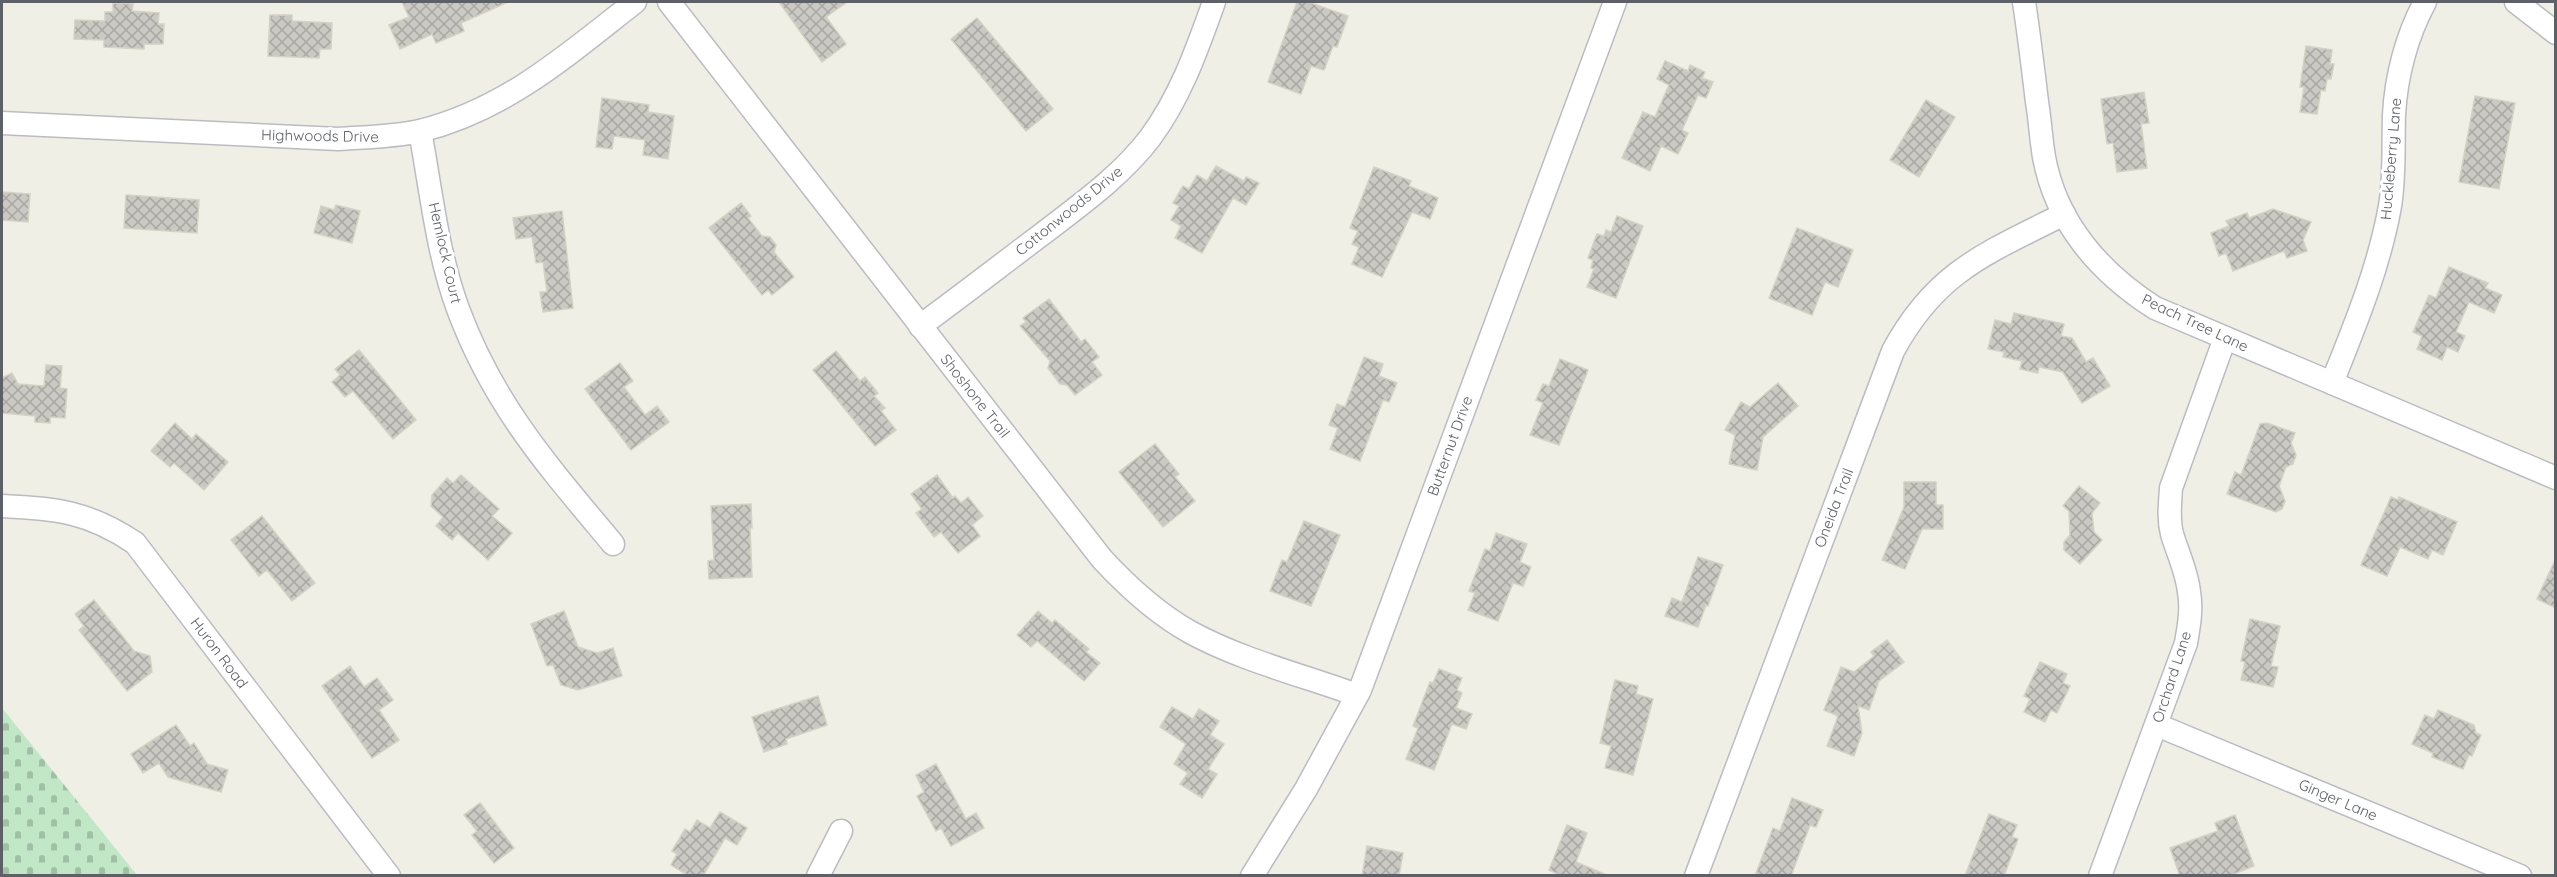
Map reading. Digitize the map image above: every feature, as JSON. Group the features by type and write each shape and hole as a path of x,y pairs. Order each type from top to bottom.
{"street":[{"name":"Highwoods Drive","path":"2,123 338,139 383,137 420,131 466,117 536,80 635,2"},
{"name":"Shoshone Trail","path":"669,2 1102,559 1130,588 1161,613 1190,632 1223,648 1357,695"},
{"name":"Cottonwoods Drive","path":"920,326 1099,191 1128,164 1150,138 1172,104 1190,69 1214,2"},
{"name":"Butternut Drive","path":"1252,876 1312,779 1357,695 1615,2"},
{"name":"Peach Tree Lane","path":"2024,2 2045,159 2052,188 2064,214 2086,250 2107,272 2130,292 2155,308 2556,478"},
{"name":"Huckleberry Lane","path":"2332,383 2372,282 2382,246 2390,203 2394,113 2399,78 2407,44 2425,2"},
{"path":"2516,2 2556,33"},
{"name":"Hemlock Court","path":"420,131 443,257 457,307 474,348 493,387 516,424 613,544"},
{"name":"Oneida Trail","path":"1696,876 1893,351 1907,326 1924,303 1947,280 1982,256 2064,214"},
{"name":"Orchard Lane","path":"2100,876 2186,643 2190,619 2188,584 2172,533 2169,512 2171,488 2225,338"},
{"name":"Huron Road","path":"2,506 54,509 80,514 111,527 135,543 388,876"},
{"name":"Ginger Lane","path":"2157,724 2520,876"},
{"path":"818,876 842,831"}],"green space":[{"path":"2,708 137,875 2,875"}],"building":[{"path":"402,2 508,2 461,23 464,31 436,43 432,34 400,49 389,25 409,17"},
{"path":"779,2 847,2 826,17 846,44 822,62"},
{"path":"1297,2 1308,2 1348,16 1337,47 1333,46 1324,70 1311,66 1301,94 1268,82"},
{"path":"113,3 133,4 132,11 159,13 158,24 164,24 163,44 144,44 144,49 104,47 104,40 74,39 75,20 105,21 105,12 113,12"},
{"path":"270,15 292,15 292,21 332,23 331,49 320,49 319,58 268,56"},
{"path":"977,18 1053,109 1026,131 951,39"},
{"path":"2306,46 2332,50 2330,64 2334,64 2331,79 2327,79 2325,91 2321,90 2317,114 2300,112 2304,87 2300,87"},
{"path":"1665,61 1688,71 1690,65 1705,72 1702,78 1713,82 1706,98 1698,95 1682,130 1688,133 1678,154 1661,146 1650,171 1622,158 1643,112 1655,117 1669,85 1657,79"},
{"path":"2144,92 2149,123 2141,124 2147,168 2117,172 2113,143 2107,144 2101,99"},
{"path":"2475,96 2515,103 2499,189 2459,182"},
{"path":"602,98 649,105 648,112 674,116 668,159 643,155 645,140 614,136 612,149 596,147"},
{"path":"1926,100 1955,117 1919,177 1890,160"},
{"path":"1216,166 1244,181 1246,177 1259,183 1246,205 1233,198 1202,253 1175,238 1181,226 1171,220 1179,206 1173,203 1183,186 1189,189 1197,175 1207,181"},
{"path":"1374,167 1411,181 1409,186 1438,198 1430,219 1412,212 1382,277 1352,264 1359,247 1352,244 1358,231 1350,228"},
{"path":"2,192 30,194 28,222 2,220"},
{"path":"126,195 199,200 197,233 124,228"},
{"path":"741,203 751,216 748,218 762,236 770,237 776,245 774,252 794,277 772,295 768,290 762,295 709,228"},
{"path":"336,205 360,211 352,243 314,233 321,206 334,210"},
{"path":"2273,209 2311,222 2303,240 2307,251 2287,258 2284,251 2233,271 2226,253 2219,256 2211,233 2229,226 2226,221 2247,213 2249,218"},
{"path":"562,211 573,308 543,312 540,292 547,292 543,262 536,263 532,237 516,239 513,218"},
{"path":"1617,216 1643,226 1616,298 1587,287 1594,269 1591,268 1593,260 1588,258 1597,234 1604,236 1606,230 1611,232"},
{"path":"1797,228 1853,250 1838,287 1825,282 1812,315 1769,298"},
{"path":"2449,267 2488,283 2485,288 2502,295 2494,313 2469,302 2456,332 2465,336 2458,352 2447,347 2442,360 2417,349 2422,336 2413,332 2429,295 2436,298"},
{"path":"1049,299 1081,342 1085,339 1099,357 1092,362 1102,375 1075,395 1067,385 1060,384 1048,368 1050,361 1020,326 1026,322 1023,318"},
{"path":"2014,313 2064,324 2061,336 2072,338 2086,362 2093,358 2110,386 2082,403 2063,372 2039,367 2038,373 2020,369 2022,361 2003,357 2004,352 1988,349 1995,320 2011,324"},
{"path":"359,350 416,420 393,439 353,391 345,397 332,382 340,375 335,369"},
{"path":"836,351 860,381 865,377 878,393 874,396 885,408 881,411 896,430 875,446 813,370"},
{"path":"1364,357 1383,364 1379,376 1397,383 1389,402 1383,400 1360,461 1330,449 1338,428 1329,425 1337,404 1345,407"},
{"path":"1560,359 1588,370 1559,445 1530,435 1543,403 1536,400 1543,384 1549,386"},
{"path":"620,363 633,381 624,387 645,415 657,406 669,422 631,450 585,389"},
{"path":"46,365 62,366 60,388 67,389 65,418 50,417 50,423 35,422 35,416 2,413 2,378 12,373 18,384 44,386"},
{"path":"1778,383 1798,406 1763,437 1757,470 1729,464 1735,435 1725,430 1741,402 1750,407"},
{"path":"175,423 192,439 196,434 228,462 204,490 174,463 170,467 151,451"},
{"path":"2267,423 2295,433 2291,443 2296,455 2293,464 2286,467 2279,486 2285,501 2282,509 2276,512 2227,494 2235,472 2241,475 2260,424"},
{"path":"1155,444 1179,474 1175,477 1195,501 1163,527 1119,472"},
{"path":"461,475 499,509 492,516 512,533 488,560 458,533 452,540 436,526 443,517 431,506 432,495 447,478 453,483"},
{"path":"937,475 953,498 955,496 961,503 968,497 983,516 972,525 980,536 958,553 941,532 934,537 916,513 922,509 911,494"},
{"path":"1904,482 1936,482 1936,505 1943,505 1943,529 1922,529 1905,569 1882,560 1904,507"},
{"path":"2079,486 2100,503 2092,513 2094,532 2102,540 2080,564 2064,550 2064,542 2070,535 2069,511 2063,506"},
{"path":"2391,497 2398,500 2399,497 2457,522 2443,555 2432,550 2428,559 2400,547 2387,576 2361,565"},
{"path":"751,504 752,577 709,579 708,561 714,560 711,506"},
{"path":"262,516 315,583 292,601 267,570 259,576 231,540"},
{"path":"1304,521 1340,535 1311,606 1270,591 1282,560 1287,562"},
{"path":"1496,533 1527,544 1520,562 1531,567 1523,586 1513,583 1498,621 1468,610 1475,593 1469,591 1485,549 1490,551"},
{"path":"1698,557 1723,565 1698,627 1665,616 1672,598 1682,602"},
{"path":"2556,558 2556,608 2537,599"},
{"path":"94,600 134,651 150,656 152,672 127,691 79,630 84,626 75,614"},
{"path":"564,611 578,647 597,653 613,648 622,676 578,690 561,685 553,665 547,666 531,624"},
{"path":"1038,611 1052,623 1055,620 1089,649 1086,652 1100,663 1084,681 1037,641 1031,647 1017,635"},
{"path":"2250,619 2280,626 2271,666 2278,667 2273,687 2241,680 2245,662 2241,661"},
{"path":"1887,640 1904,662 1879,681 1869,710 1858,706 1862,733 1854,756 1827,746 1838,716 1824,710 1841,667 1854,672 1874,656 1871,652"},
{"path":"2040,662 2067,674 2063,683 2070,686 2057,713 2051,710 2045,722 2024,712 2030,699 2024,696"},
{"path":"350,666 364,687 377,678 393,700 379,710 399,740 372,758 322,686"},
{"path":"1439,669 1462,678 1457,690 1462,693 1456,708 1472,714 1466,729 1452,724 1434,770 1406,759 1418,728 1413,726 1430,682 1433,683"},
{"path":"1615,680 1638,686 1636,694 1653,699 1633,775 1605,768 1611,746 1600,743"},
{"path":"818,696 827,725 786,739 787,744 764,752 752,717"},
{"path":"1172,707 1193,719 1199,709 1219,721 1210,735 1224,744 1208,769 1217,774 1202,798 1180,784 1188,773 1174,764 1186,744 1160,727"},
{"path":"2438,710 2474,725 2476,733 2481,735 2472,756 2469,755 2463,769 2432,757 2433,753 2412,744 2425,715 2434,719"},
{"path":"176,725 190,746 194,743 207,764 228,770 221,792 168,777 159,763 143,773 131,754"},
{"path":"936,764 966,819 976,813 984,828 951,846 941,828 936,831 917,796 924,792 916,775"},
{"path":"1792,798 1823,810 1816,827 1810,825 1791,876 1755,876 1773,828 1780,831"},
{"path":"480,803 514,848 494,863 472,835 477,831 464,815"},
{"path":"720,812 747,828 737,845 725,838 703,876 689,876 671,865 677,854 672,851 685,829 690,832 697,820 710,828"},
{"path":"1989,814 2017,825 2012,837 2018,839 2004,876 1965,876"},
{"path":"2235,815 2254,866 2229,876 2180,876 2170,848 2218,831 2215,823"},
{"path":"1567,825 1587,833 1576,862 1609,876 1562,876 1549,870"},
{"path":"1367,846 1403,853 1399,876 1362,876"}]}
